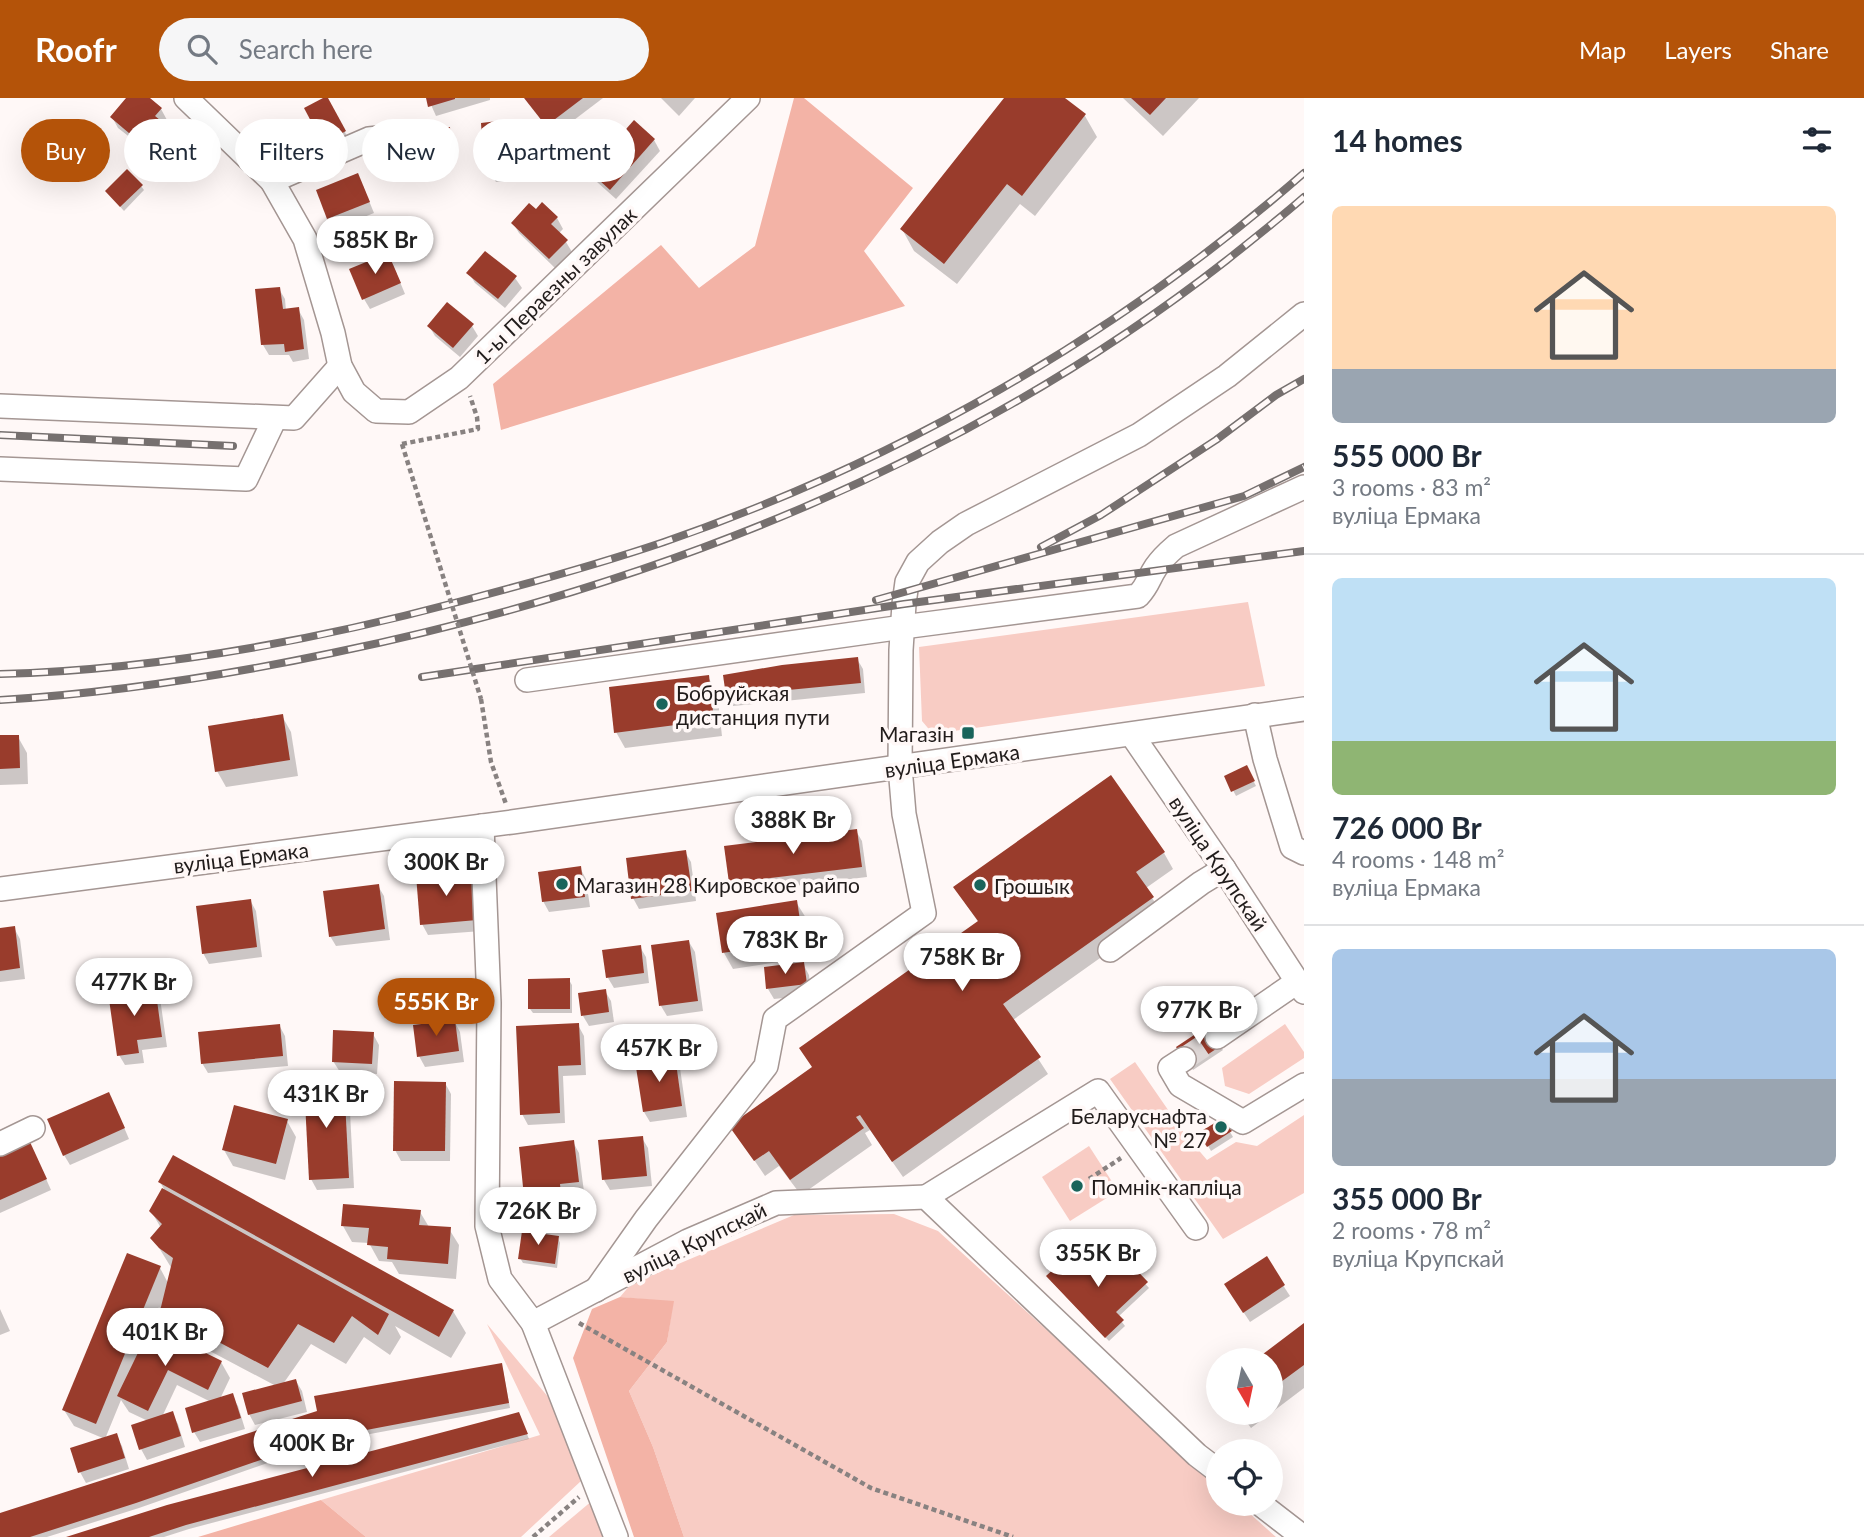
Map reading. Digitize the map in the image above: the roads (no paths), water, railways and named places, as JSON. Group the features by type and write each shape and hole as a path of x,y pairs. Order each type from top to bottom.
{"street":[{"path":"186,98 235,145"},
{"name":"1-ы Пераезны завулак","path":"340,366 355,393 376,411 409,412 459,378 748,98"},
{"path":"0,406 293,418 340,366 305,239 273,182"},
{"path":"596,1290 646,1219 765,1066 775,1019 924,913 904,814 900,767 903,626 907,582 918,562 966,524 1139,435 1227,376 1304,314"},
{"path":"0,469 246,479 275,418"},
{"path":"527,680 903,626 1138,596 1148,585 1162,558 1176,546 1304,487"},
{"name":"вуліца Ермака","path":"0,889 482,826 1304,709"},
{"path":"1255,715 1265,759 1292,847 1304,853"},
{"name":"вуліца Крупскай","path":"1132,735 1301,987"},
{"path":"482,826 489,1003 487,1226 500,1279 533,1323 616,1537"},
{"path":"1110,950 1224,869"},
{"path":"1217,1037 1301,987"},
{"path":"1184,1059 1170,1068 1180,1085 1243,1122 1304,1085"},
{"path":"1196,1228 1098,1091 926,1197 1206,1462"},
{"path":"0,1144 33,1128"},
{"name":"вуліца Крупскай","path":"533,1323 688,1241 776,1203 926,1197"},
{"path":"1276,1516 1303,1537"}],"tunnel":[{"path":"1184,1059 1217,1037"}],"railway":[{"path":"0,674 116,667 173,660 345,630 587,566 664,542 751,510 920,433 1081,340 1158,288 1304,173"},
{"path":"0,700 167,683 332,653 452,625 571,592 688,553 802,508 914,456 1023,398 1127,332 1227,260 1304,197"},
{"path":"1041,547 1101,515 1216,440 1276,395 1304,379"},
{"path":"0,435 233,446"},
{"path":"876,600 1244,496 1304,467"},
{"path":"422,677 904,604 1304,551"}],"place":[{"name":"Бобруйская дистанция пути","path":"662,704"},
{"name":"Магазін","path":"968,733"},
{"name":"Магазин 28 Кировское райпо","path":"562,884"},
{"name":"Грошык","path":"980,885"},
{"name":"Беларуснафта № 27","path":"1221,1127"},
{"name":"Помнік-капліца","path":"1077,1186"}]}
